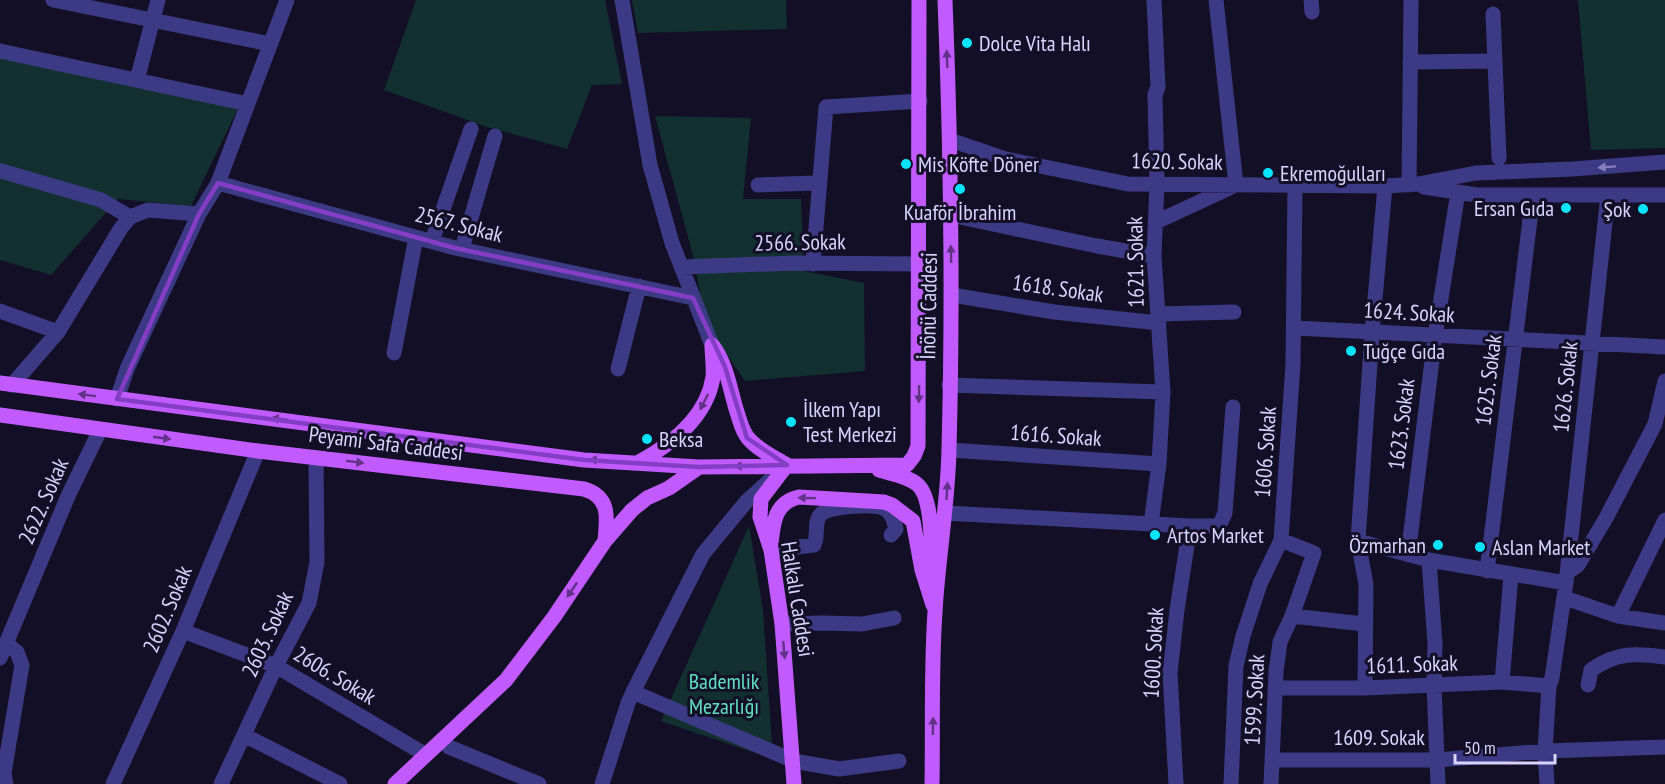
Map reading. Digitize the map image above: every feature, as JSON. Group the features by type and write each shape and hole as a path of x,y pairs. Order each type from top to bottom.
{"main road":[{"name":"İnönü Caddesi","path":"868,467 907,465 918,446 919,0"},
{"name":"İnönü Caddesi","path":"932,784 935,611 949,450 952,295 945,0"},
{"path":"639,462 687,428 703,407 713,376 712,345"},
{"path":"712,345 725,368 741,428 747,438 759,449 787,465"},
{"name":"Peyami Safa Caddesi","path":"6,384 585,460 699,467 787,465 868,467"},
{"name":"Peyami Safa Caddesi","path":"0,415 258,451 584,489 601,498 605,507 607,518 604,541"},
{"name":"Halkalı Caddesi","path":"787,465 761,499 760,517 771,550 782,624 794,784"},
{"path":"395,784 507,680 554,617 604,541 640,503 669,488 699,467"},
{"path":"868,467 905,478 918,485 925,496 930,521 935,611"},
{"name":"İnönü Caddesi","path":"771,550 778,509 790,499 799,497 874,501 892,505 913,521 922,570 935,611"}],"street":[{"path":"53,0 270,44"},
{"path":"137,80 158,0"},
{"path":"117,399 127,369 199,214 218,183 287,0"},
{"path":"622,0 650,165 672,243 712,345"},
{"name":"1621. Sokak","path":"1151,524 1159,464 1163,392 1154,256 1157,184 1155,95 1158,87 1154,0"},
{"path":"1156,222 1236,185 1216,0"},
{"path":"1409,185 1411,0"},
{"path":"1493,14 1499,158"},
{"path":"0,51 248,104"},
{"path":"1410,62 1495,61"},
{"path":"813,264 826,107 920,101"},
{"path":"432,241 471,129"},
{"path":"464,242 495,136"},
{"name":"1620. Sokak","path":"950,140 1006,159 1128,184 1295,187 1409,185"},
{"path":"1409,185 1476,172 1572,169 1665,162"},
{"path":"1,171 101,200 130,217"},
{"path":"455,175 481,184"},
{"name":"2567. Sokak","path":"218,183 432,241 693,298"},
{"path":"758,185 818,183"},
{"path":"1409,185 1477,195 1665,195"},
{"path":"1365,688 1366,584 1358,541 1372,333 1385,186"},
{"name":"1606. Sokak","path":"1231,784 1236,666 1260,584 1281,540 1295,328 1295,187"},
{"name":"1623. Sokak","path":"1408,555 1435,336 1458,192"},
{"name":"1625. Sokak","path":"1487,571 1533,195"},
{"name":"1626. Sokak","path":"1547,784 1545,751 1549,686 1566,584 1608,195"},
{"path":"6,384 58,332 130,217 148,210 199,214"},
{"path":"951,214 1154,256"},
{"path":"394,353 416,237"},
{"name":"2566. Sokak","path":"681,267 919,264"},
{"path":"618,369 639,286"},
{"name":"1618. Sokak","path":"952,295 1054,312 1159,319 1234,312"},
{"path":"0,311 58,332"},
{"name":"1624. Sokak","path":"1295,328 1665,348"},
{"path":"1566,584 1606,518 1655,424 1665,381"},
{"path":"949,385 1163,392"},
{"path":"945,513 1219,526 1225,513 1233,407"},
{"name":"2622. Sokak","path":"0,658 68,496 100,430"},
{"name":"1616. Sokak","path":"949,450 1159,464"},
{"name":"2602. Sokak","path":"113,784 183,631 258,451"},
{"name":"2603. Sokak","path":"221,784 276,666 309,603 317,562 316,458"},
{"path":"602,784 628,704 703,554 746,502 787,465"},
{"path":"771,550 814,545 818,538 816,524 819,515 830,509 867,506 885,509 893,517 896,529 891,535"},
{"path":"1618,616 1665,520"},
{"name":"1600. Sokak","path":"1176,784 1170,673 1190,526"},
{"name":"1599. Sokak","path":"1271,784 1280,642 1292,616 1314,553 1281,540"},
{"path":"1358,541 1429,561 1566,584 1618,616 1665,624"},
{"path":"1429,561 1435,644 1434,686 1438,784"},
{"path":"1502,682 1511,575"},
{"path":"1292,616 1364,624"},
{"path":"782,624 861,624 894,618"},
{"name":"2606. Sokak","path":"183,631 276,666 426,755"},
{"path":"6,643 17,652 22,665 4,773 6,784"},
{"path":"1588,685 1592,670 1605,661 1633,653 1665,657"},
{"name":"1611. Sokak","path":"1276,688 1365,688 1502,682 1549,686"},
{"path":"633,693 794,761 839,777 899,761"},
{"path":"244,735 340,784"},
{"path":"442,740 449,747 539,784"},
{"name":"1609. Sokak","path":"1273,760 1437,760 1545,751 1665,747"}],"highlighted area":[{"path":"218,183 455,248 693,298 725,367 747,438 787,465 699,467 584,460 117,399 199,214"}],"green space":[{"path":"416,0 605,0 622,84 592,85 567,149 487,127 384,90"},
{"path":"632,0 786,0 787,29 638,33"},
{"path":"1578,0 1665,0 1665,148 1591,150"},
{"path":"0,58 239,106 191,206 118,199 51,275 0,260"},
{"path":"655,116 751,118 743,199 801,199 804,271 864,283 865,371 745,381 705,322 693,255"},
{"name":"Bademlik Mezarlığı","path":"749,526 763,610 773,759 661,721"}],"place":[{"name":"Dolce Vita Halı","path":"967,43"},
{"name":"Mis Köfte Döner","path":"906,164"},
{"name":"Ekremoğulları","path":"1268,173"},
{"name":"Kuaför İbrahim","path":"960,189"},
{"name":"Ersan Gıda","path":"1566,208"},
{"name":"Şok","path":"1643,209"},
{"name":"Tuğçe Gıda","path":"1351,351"},
{"name":"İlkem Yapı Test Merkezi","path":"791,422"},
{"name":"Beksa","path":"647,439"},
{"name":"Artos Market","path":"1155,535"},
{"name":"Özmarhan","path":"1438,545"},
{"name":"Aslan Market","path":"1480,547"}]}
